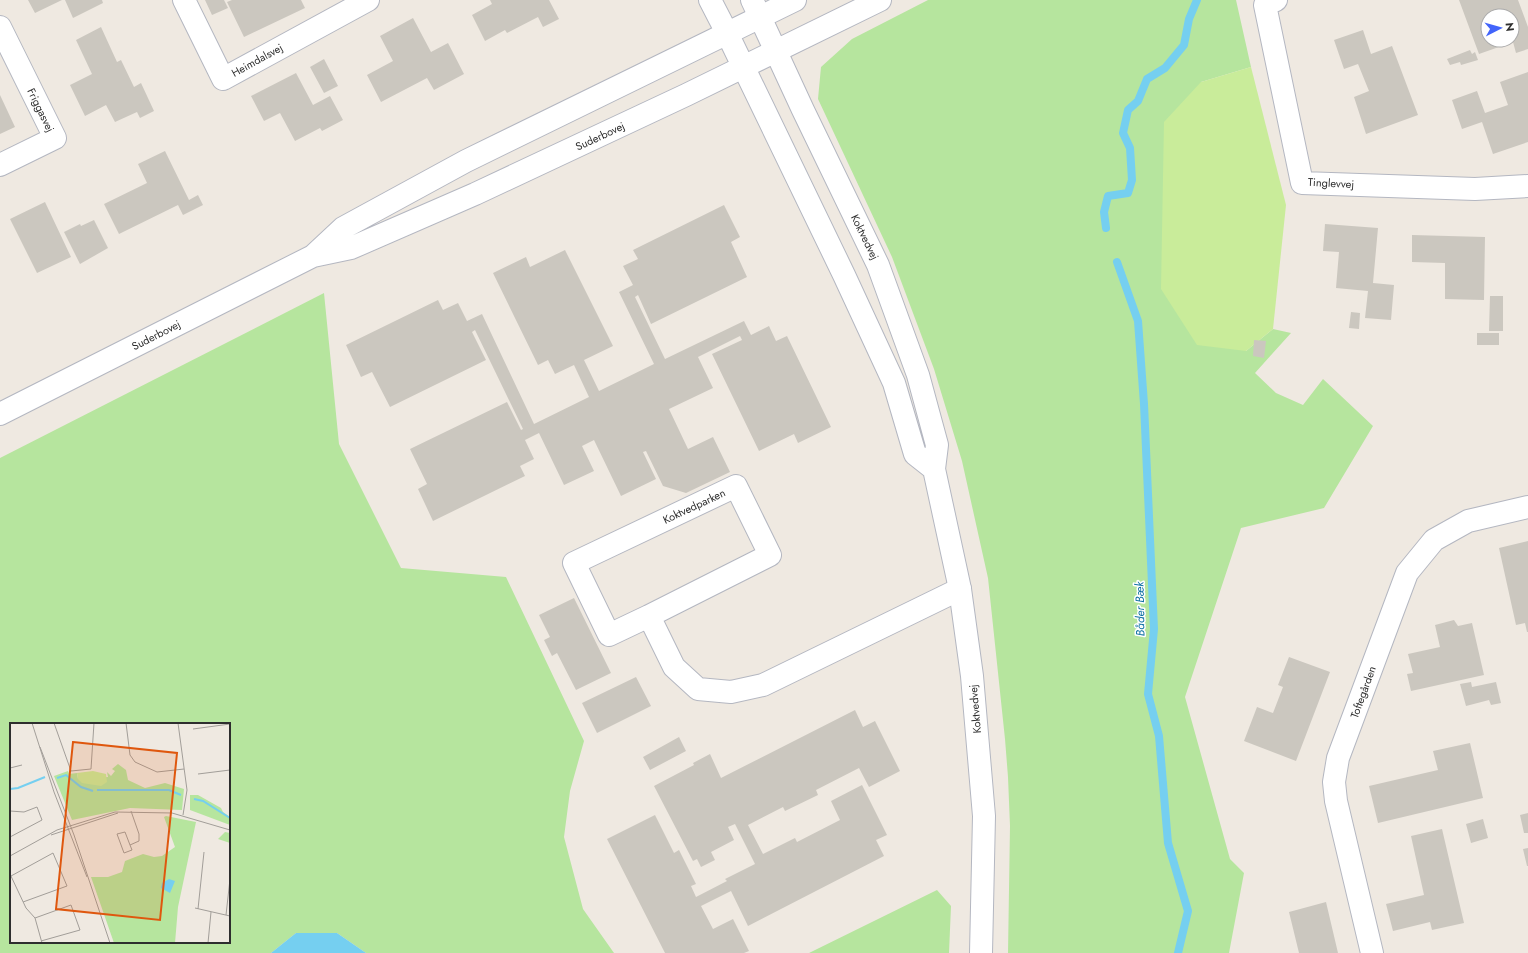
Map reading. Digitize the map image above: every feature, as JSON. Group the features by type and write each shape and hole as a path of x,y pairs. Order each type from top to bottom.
{"street":[{"name":"Heimdalsvej","path":"184,0 223,79 368,0"},
{"path":"710,0 844,275 894,383 915,454 934,469"},
{"name":"Suderbovej","path":"313,256 343,228 466,161 726,33 756,9 795,0"},
{"name":"Suderbovej","path":"0,414 313,256 351,248 475,194 743,67 880,0"},
{"name":"Tinglevvej","path":"1276,0 1265,5 1302,183 1475,189 1528,186"},
{"name":"Koktvedvej","path":"756,9 878,265 918,375 937,445 934,469 960,589 972,676 984,816 981,953"},
{"name":"Friggasvej","path":"0,27 55,138 0,164"},
{"name":"Koktvedparken","path":"736,486 770,554 649,616 609,635 574,563 736,486"},
{"name":"Toftegården","path":"1372,953 1336,801 1334,782 1338,758 1407,573 1434,540 1468,521 1528,507"},
{"path":"649,616 674,667 698,689 731,692 763,685 960,589"}],"green space":[{"path":"928,0 1236,0 1251,67 1201,82 1246,351 1273,329 1291,333 1255,373 1276,393 1303,405 1323,379 1373,426 1324,508 1241,528 1185,697 1230,859 1244,873 1229,953 1008,953 1010,826 1005,739 988,578 962,461 934,369 892,257 818,99 821,67 852,39"},
{"path":"1251,67 1286,205 1273,329 1246,351 1197,345 1161,289 1164,122 1201,82"},
{"path":"324,293 339,444 401,568 506,577 584,741 570,791 564,837 583,909 614,953 366,953 337,933 296,933 271,953 0,953 0,458"},
{"path":"937,890 951,906 949,953 809,953"}],"water":[{"path":"296,933 337,933 366,953 271,953"}],"building":[{"path":"28,0 62,0 35,13"},
{"path":"65,0 102,0 103,3 73,18"},
{"path":"205,0 224,0 228,8 212,15"},
{"path":"232,0 301,0 305,8 244,37 227,2"},
{"path":"490,0 549,0 559,19 543,27 538,17 507,33 505,30 485,41 472,15 492,4"},
{"path":"1459,0 1518,0 1528,27 1528,49 1516,53 1515,48 1520,48 1520,8 1480,8 1480,48 1496,48 1479,54"},
{"path":"413,18 431,52 448,43 464,74 434,90 427,78 381,102 367,75 393,61 380,36"},
{"path":"101,27 117,62 121,60 134,87 141,83 154,111 140,118 137,112 115,122 106,105 85,116 70,85 92,74 76,40"},
{"path":"1363,30 1371,54 1392,46 1418,115 1366,134 1354,97 1369,91 1358,64 1344,69 1334,40"},
{"path":"1470,50 1472,54 1475,52 1478,60 1461,65 1460,62 1450,65 1447,59"},
{"path":"324,59 338,86 324,93 310,67"},
{"path":"1528,72 1528,142 1493,154 1482,122 1462,129 1452,100 1477,91 1485,113 1508,105 1500,82"},
{"path":"296,73 313,105 330,96 343,120 322,131 320,128 295,141 280,113 264,121 251,96"},
{"path":"0,95 15,127 0,134"},
{"path":"165,151 189,200 198,195 203,205 183,215 178,205 119,234 104,204 147,183 138,164"},
{"path":"45,202 71,257 37,273 10,219"},
{"path":"724,205 740,237 731,242 747,277 651,324 638,295 635,297 665,359 744,321 751,335 769,326 776,341 787,336 831,427 798,443 794,434 759,451 712,354 742,340 740,336 698,357 713,388 669,409 688,449 713,437 730,472 686,493 663,486 646,451 643,452 656,479 621,496 594,440 582,446 594,471 564,485 539,433 525,440 534,459 520,466 525,476 433,521 418,489 427,484 410,449 507,402 521,430 523,429 475,330 472,332 486,360 390,407 372,372 361,377 346,345 438,300 443,310 458,303 467,321 482,314 534,424 589,397 574,365 555,374 548,360 538,365 493,273 526,257 530,267 565,250 613,346 584,360 599,391 654,364 619,292 633,285 623,266 638,259 633,250"},
{"path":"94,220 108,248 80,264 64,232 80,224 81,226"},
{"path":"1325,224 1378,228 1373,283 1394,285 1391,320 1365,318 1368,291 1336,288 1339,252 1323,251"},
{"path":"1412,235 1485,237 1484,300 1445,299 1445,263 1412,262"},
{"path":"1490,296 1503,296 1503,331 1489,331"},
{"path":"1351,312 1360,313 1359,329 1349,328"},
{"path":"1477,333 1499,333 1499,345 1477,345"},
{"path":"1254,340 1266,341 1264,358 1253,356"},
{"path":"1528,541 1527,632 1525,623 1516,625 1499,548"},
{"path":"574,598 611,673 576,690 557,653 552,656 544,640 550,637 539,615"},
{"path":"1454,620 1458,626 1472,623 1484,675 1411,691 1407,674 1413,673 1408,654 1440,647 1435,625"},
{"path":"1289,657 1330,672 1296,761 1244,741 1257,707 1273,713 1283,687 1278,685"},
{"path":"636,677 651,706 597,733 582,703"},
{"path":"1471,682 1472,687 1496,682 1501,703 1491,705 1489,700 1466,706 1460,684"},
{"path":"855,710 863,727 875,721 900,771 869,787 859,768 816,790 818,795 785,811 783,807 748,825 763,854 795,838 797,842 840,820 831,801 862,785 887,835 876,840 884,856 748,926 731,891 701,906 713,929 733,919 749,951 744,953 665,953 607,839 655,815 674,853 679,850 696,884 691,886 696,897 727,881 725,879 755,864 735,824 728,827 734,840 711,852 715,860 701,867 697,859 693,861 654,786 694,765 693,763 710,754 721,778"},
{"path":"679,737 686,751 650,770 643,757"},
{"path":"1470,743 1483,798 1378,823 1369,786 1438,770 1433,751"},
{"path":"1528,813 1528,833 1524,833 1520,815"},
{"path":"1483,819 1488,838 1471,843 1466,824"},
{"path":"1442,829 1464,923 1432,930 1430,922 1393,931 1386,904 1424,895 1411,836"},
{"path":"1528,848 1528,866 1527,866 1523,849"},
{"path":"1326,902 1338,953 1299,953 1289,912"}],"waterway":[{"name":"Båder Bæk","path":"1106,228 1104,212 1108,196 1128,193 1132,180 1130,148 1123,133 1128,110 1138,101 1147,79 1165,68 1184,45 1189,19 1197,0"},
{"name":"Båder Bæk","path":"1117,262 1138,321 1144,404 1154,629 1148,694 1159,736 1168,843 1188,911 1178,953"}]}
